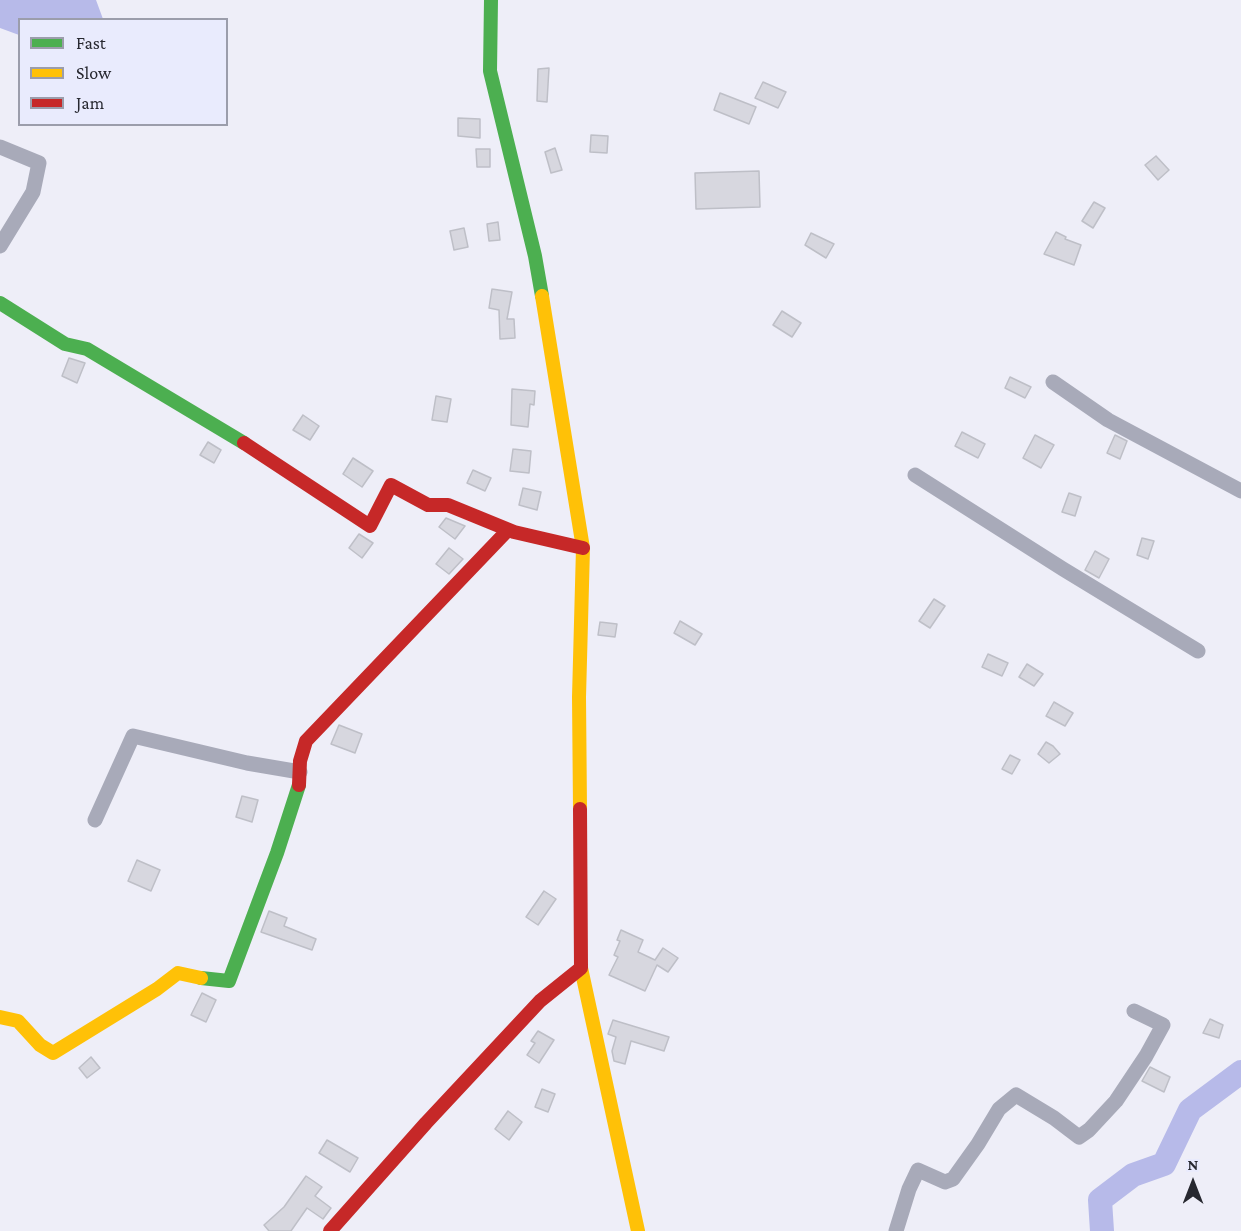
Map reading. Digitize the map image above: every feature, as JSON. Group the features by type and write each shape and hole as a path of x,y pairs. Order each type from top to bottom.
{"street":[{"path":"491,0 490,71 535,256 583,548 579,697 581,968 638,1231"},
{"path":"0,147 39,163 33,192 0,246"},
{"path":"0,303 65,344 87,348 171,401 256,450 370,526 391,484 428,506 448,505 508,530 583,548"},
{"path":"1053,382 1108,420 1241,491"},
{"path":"915,476 1198,651"},
{"path":"0,1017 18,1021 40,1045 53,1053 178,973 216,981 229,981 300,784 300,761 306,741 508,530"},
{"path":"95,820 133,736 247,764 300,772"},
{"path":"330,1231 426,1123 540,1001 581,968"},
{"path":"896,1231 909,1189 918,1170 945,1182 953,1179 999,1109 1016,1095 1054,1118 1078,1137 1089,1130 1116,1101 1164,1025 1134,1011"}],"water":[{"path":"0,0 96,0 103,18 18,18 18,35 0,28"}],"building":[{"path":"549,68 547,102 537,101 538,69"},
{"path":"763,82 786,92 778,108 755,98"},
{"path":"720,93 756,107 749,124 714,110"},
{"path":"458,118 480,119 480,138 458,136"},
{"path":"591,135 608,136 607,153 590,152"},
{"path":"555,148 562,170 551,173 545,152"},
{"path":"476,149 490,149 490,167 477,167"},
{"path":"1156,156 1169,170 1158,180 1145,165"},
{"path":"759,171 760,207 696,209 695,173"},
{"path":"1094,202 1105,208 1093,228 1082,221"},
{"path":"498,222 500,240 489,241 487,224"},
{"path":"464,228 468,247 454,250 450,231"},
{"path":"1056,232 1066,237 1065,239 1081,245 1074,265 1044,254"},
{"path":"811,233 834,244 826,258 805,245"},
{"path":"492,289 512,292 507,319 514,319 515,338 500,339 499,310 489,308"},
{"path":"782,311 801,323 792,337 773,325"},
{"path":"69,358 85,363 77,383 62,376"},
{"path":"1010,377 1031,387 1025,398 1005,388"},
{"path":"512,389 535,391 534,405 530,404 528,427 511,425"},
{"path":"436,396 451,399 447,422 432,420"},
{"path":"303,415 319,426 310,440 293,430"},
{"path":"962,432 985,444 978,458 955,446"},
{"path":"1035,435 1054,445 1041,468 1023,458"},
{"path":"1115,435 1127,441 1120,459 1107,453"},
{"path":"208,442 221,450 214,463 200,455"},
{"path":"513,449 531,451 529,473 510,471"},
{"path":"353,458 373,471 362,487 343,474"},
{"path":"473,470 491,478 485,491 467,483"},
{"path":"523,488 541,492 537,510 519,505"},
{"path":"1069,493 1081,497 1075,516 1062,512"},
{"path":"446,518 465,526 455,539 439,527"},
{"path":"359,534 373,543 362,558 349,548"},
{"path":"1142,538 1154,541 1148,559 1137,555"},
{"path":"449,548 463,559 449,574 436,564"},
{"path":"1095,551 1109,559 1099,578 1085,570"},
{"path":"934,599 945,606 930,628 919,621"},
{"path":"680,621 702,634 695,645 674,633"},
{"path":"600,622 617,624 615,637 598,635"},
{"path":"988,654 1008,663 1002,676 982,667"},
{"path":"1027,664 1043,674 1034,686 1019,677"},
{"path":"1054,702 1073,713 1065,726 1046,716"},
{"path":"339,725 362,734 355,753 331,744"},
{"path":"1046,742 1060,754 1049,763 1038,754"},
{"path":"1010,755 1020,760 1012,774 1002,769"},
{"path":"242,796 258,800 252,822 236,817"},
{"path":"137,860 160,870 151,891 128,881"},
{"path":"544,891 556,899 538,925 526,917"},
{"path":"269,911 287,918 284,926 316,939 312,950 261,932"},
{"path":"621,930 643,940 638,952 655,960 663,948 678,958 668,972 657,965 645,991 609,975 618,957 614,955 620,941 617,940"},
{"path":"202,993 216,1000 206,1022 191,1015"},
{"path":"1210,1019 1223,1025 1219,1038 1203,1033"},
{"path":"613,1020 669,1037 664,1051 631,1041 625,1064 614,1061 612,1051 616,1037 608,1034"},
{"path":"538,1031 554,1040 539,1063 527,1055 535,1043 531,1041"},
{"path":"91,1057 100,1068 87,1078 79,1068"},
{"path":"1150,1067 1170,1077 1164,1092 1142,1081"},
{"path":"542,1089 555,1094 548,1112 535,1107"},
{"path":"508,1111 522,1122 509,1140 495,1129"},
{"path":"327,1140 358,1158 350,1172 319,1153"},
{"path":"306,1176 322,1187 315,1196 331,1208 323,1219 307,1208 291,1231 269,1231 264,1225 284,1207"}],"waterway":[{"path":"1102,1231 1100,1200 1133,1175 1164,1164 1190,1110 1241,1072"}],"traffic: fast":[{"path":"491,0 490,71 535,256 542,296"},
{"path":"0,303 65,344 87,349 244,443"},
{"path":"201,978 229,981 277,853 299,785"}],"traffic: slow":[{"path":"542,296 583,548 579,697 580,809"},
{"path":"581,968 638,1231"},
{"path":"0,1017 18,1021 40,1045 53,1053 157,989 178,973 201,978"}],"traffic: jam":[{"path":"244,443 370,526 391,485 428,505 448,505 514,532 583,548"},
{"path":"299,785 300,761 306,741 508,530"},
{"path":"330,1231 426,1123 540,1001 581,968 580,809"}]}
